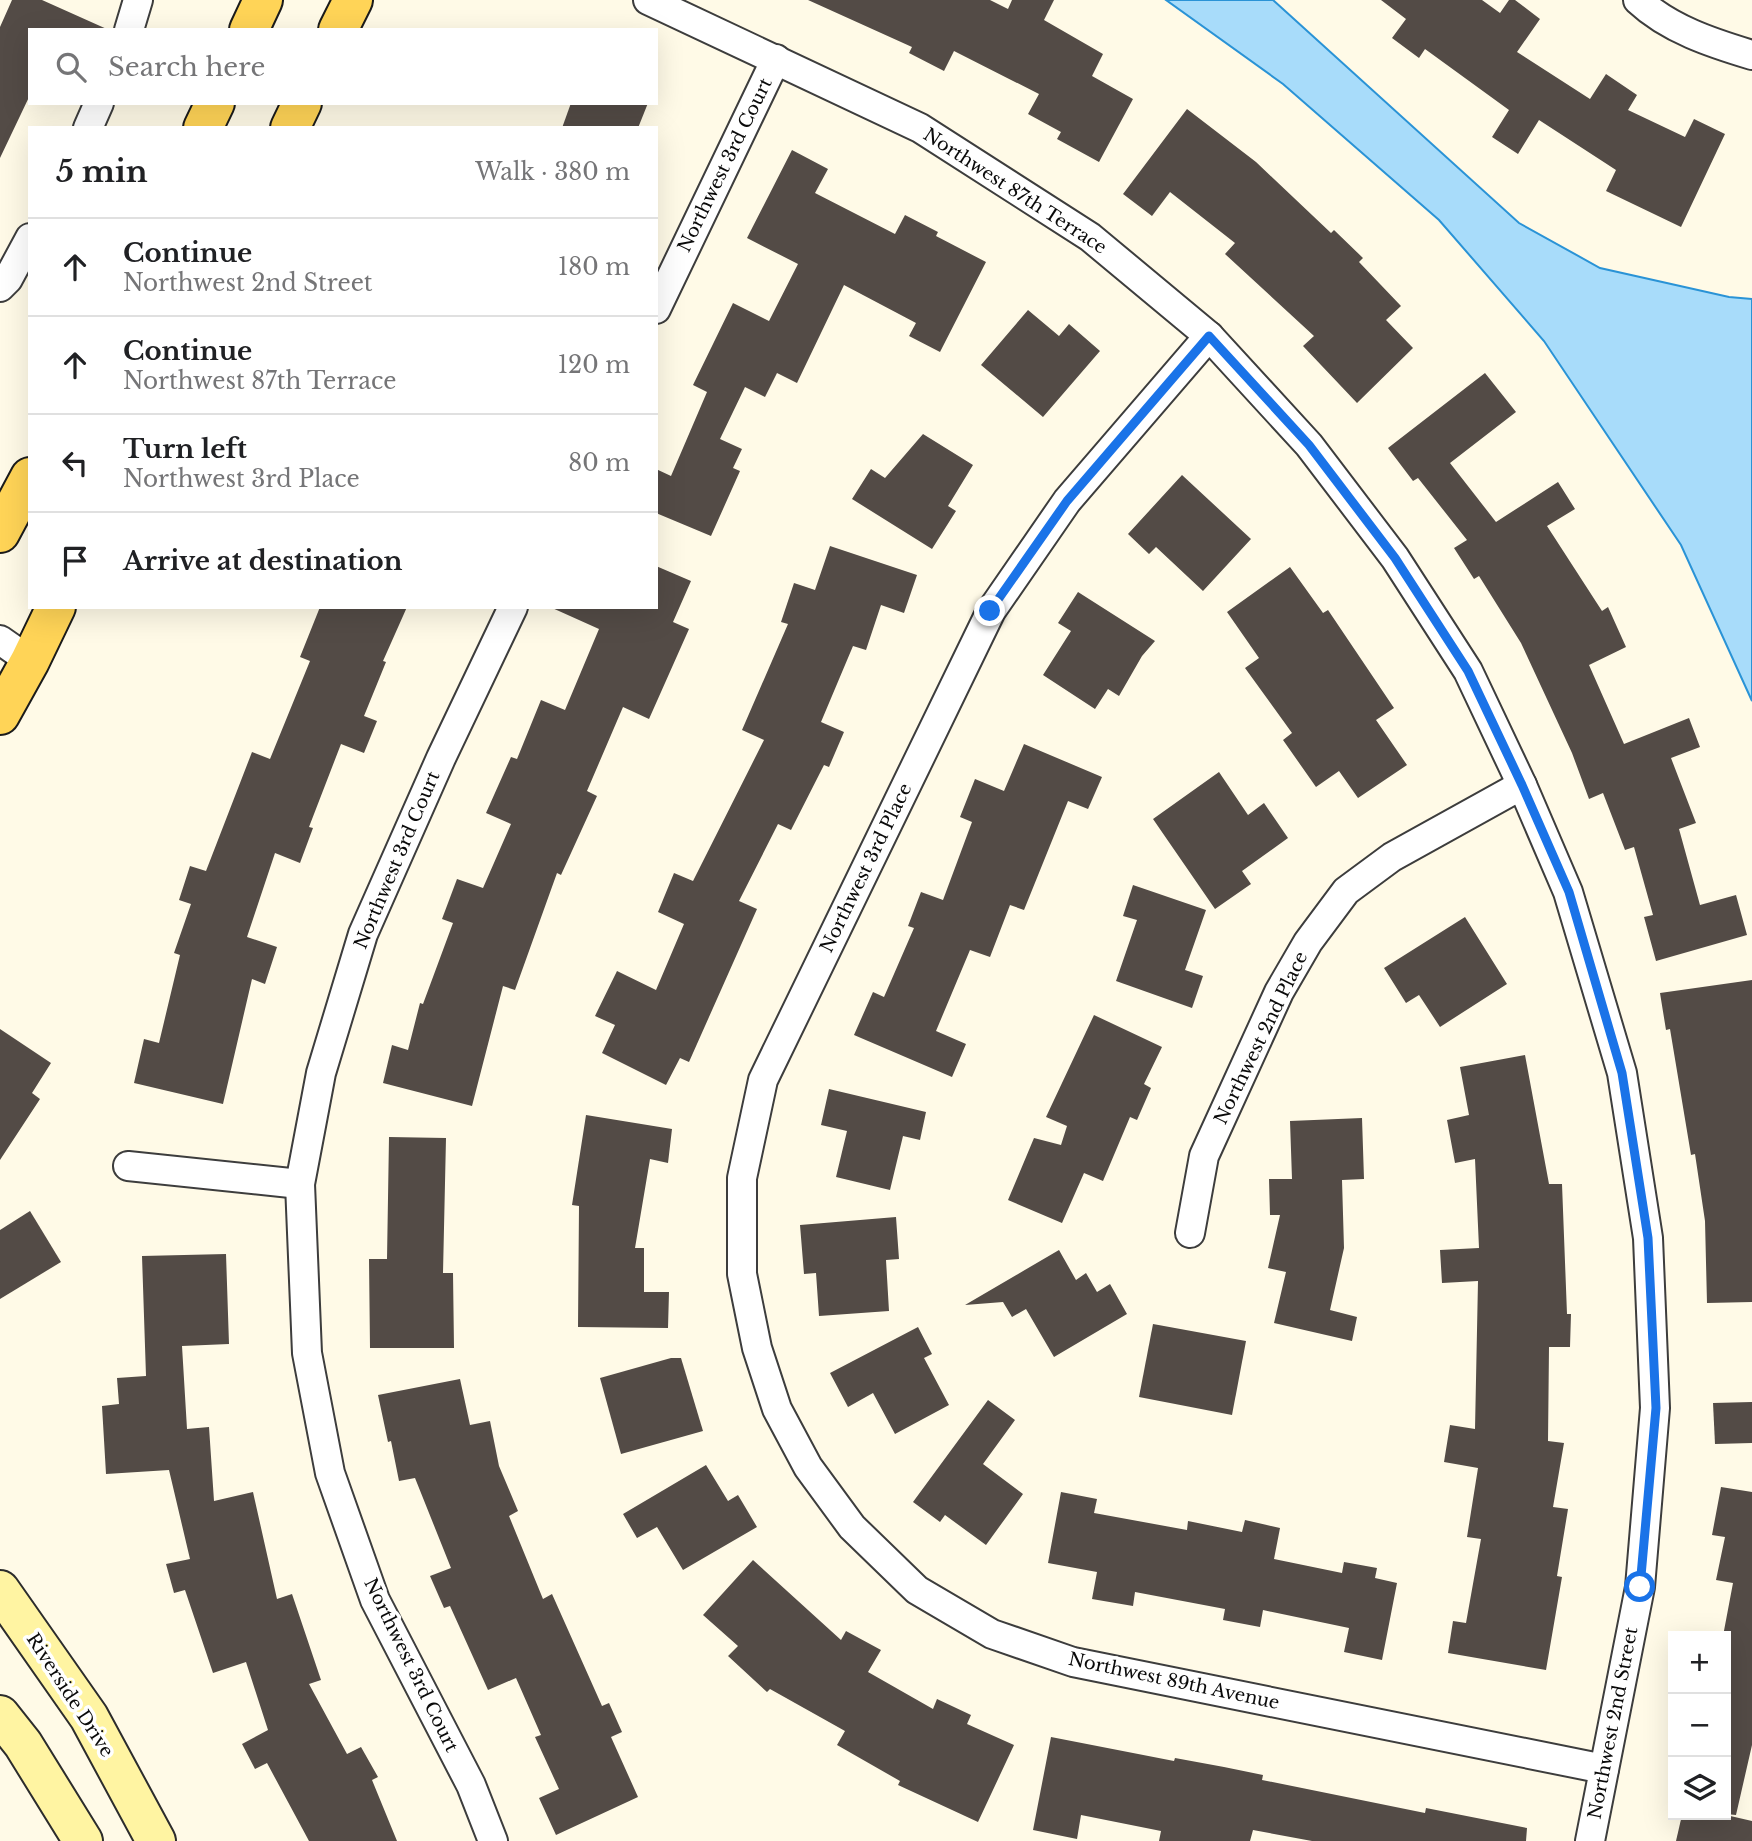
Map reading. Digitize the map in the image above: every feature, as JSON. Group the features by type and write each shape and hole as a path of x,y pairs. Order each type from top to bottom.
{"main road":[{"path":"250,28 263,0"},
{"path":"339,28 353,0"},
{"path":"204,126 214,105"},
{"path":"291,126 301,105"},
{"path":"0,533 28,481"},
{"path":"0,715 15,650 54,609"}],"street":[{"path":"130,28 138,0"},
{"name":"Northwest 87th Terrace","path":"648,0 920,128 1090,237 1209,336 1309,445 1395,558 1468,671 1522,785"},
{"path":"1637,0 1706,41 1752,55"},
{"name":"Northwest 3rd Court","path":"658,305 776,60"},
{"path":"89,126 98,105"},
{"path":"0,287 8,279 28,242"},
{"name":"Northwest 3rd Place","path":"808,1467 777,1409 757,1349 743,1274 742,1178 763,1080 990,611 1067,501 1209,336"},
{"name":"Northwest 3rd Court","path":"493,1841 471,1785 374,1600 330,1473 307,1353 300,1184 321,1073 363,934 441,758 512,609"},
{"name":"Northwest 2nd Place","path":"1190,1233 1204,1156 1279,992 1308,942 1346,891 1392,858 1522,785"},
{"name":"Northwest 2nd Street","path":"1522,785 1569,892 1622,1073 1648,1238 1656,1408 1640,1587 1590,1841"},
{"path":"128,1166 300,1184"},
{"name":"Northwest 89th Avenue","path":"808,1467 852,1527 918,1590 992,1634 1073,1662 1604,1769"},
{"name":"Riverside Drive","path":"0,1590 89,1717 156,1841"},
{"path":"0,1715 23,1744 83,1841"}],"water":[{"path":"1166,0 1273,0 1519,223 1600,268 1729,297 1752,299 1752,701 1681,545 1544,341 1439,220 1283,84"}],"building":[{"path":"12,0 42,0 105,28 28,28 28,99 0,158 0,27"},
{"path":"808,0 990,0 1008,9 1012,0 1054,0 1044,20 1103,54 1092,76 1133,99 1099,162 1057,139 1061,132 1028,114 1039,94 954,51 944,71 909,53 912,47"},
{"path":"1381,0 1482,0 1500,13 1509,0 1515,0 1540,19 1517,52 1590,99 1606,74 1637,95 1628,110 1685,137 1694,119 1725,134 1681,227 1606,191 1616,170 1539,120 1518,154 1492,137 1509,110 1425,49 1419,58 1392,38 1406,19"},
{"path":"570,105 647,105 639,126 563,126"},
{"path":"1187,109 1256,162 1331,233 1334,230 1363,258 1359,262 1401,306 1386,320 1413,348 1357,403 1303,346 1314,336 1225,254 1235,243 1170,192 1152,216 1123,194"},
{"path":"792,150 828,169 815,193 895,234 905,215 938,232 936,236 986,262 940,352 909,336 916,323 844,285 797,383 777,373 765,397 745,387 720,439 742,449 733,468 740,471 711,536 658,514 658,470 671,476 707,392 693,385 733,303 769,321 798,264 747,238"},
{"path":"1028,310 1059,336 1069,324 1100,351 1043,417 981,365"},
{"path":"1485,373 1516,412 1450,463 1496,522 1558,482 1575,509 1547,526 1602,611 1608,607 1626,647 1589,665 1624,744 1689,718 1700,747 1671,758 1696,823 1679,829 1700,905 1736,895 1747,935 1656,961 1644,917 1653,915 1634,847 1625,850 1603,793 1589,799 1572,753 1521,643 1479,576 1474,579 1454,548 1467,540 1418,478 1413,481 1388,448"},
{"path":"923,434 973,465 948,506 956,511 932,549 852,499 871,469 885,478"},
{"path":"1182,475 1251,539 1203,591 1156,547 1149,554 1128,534"},
{"path":"830,546 917,575 904,613 881,605 866,650 853,646 821,722 844,732 829,767 824,765 791,830 778,824 739,901 757,909 689,1062 680,1058 666,1085 602,1053 615,1025 595,1016 617,971 656,990 684,924 658,912 674,873 693,881 764,740 742,730 788,624 781,622 794,583 815,590"},
{"path":"658,567 691,581 673,622 689,629 649,719 623,707 587,791 597,796 561,875 557,873 515,990 503,986 472,1106 383,1083 392,1045 408,1050 420,1003 423,1004 453,923 442,919 457,879 483,888 511,824 486,813 511,757 517,759 541,700 565,710 599,629 554,609 658,609"},
{"path":"1290,567 1323,613 1328,610 1394,708 1376,720 1407,765 1358,798 1339,771 1316,787 1283,740 1292,733 1245,668 1259,658 1227,612"},
{"path":"1078,592 1155,641 1142,656 1119,696 1108,689 1095,709 1043,675 1071,631 1058,623"},
{"path":"319,609 406,609 383,661 386,662 364,716 377,721 364,753 341,744 309,827 313,828 300,863 275,853 247,937 277,947 265,984 252,979 223,1104 134,1083 144,1039 159,1043 180,955 174,953 191,904 179,900 190,866 206,871 252,752 270,759 310,661 300,657"},
{"path":"1024,744 1102,777 1088,809 1068,801 1024,910 1010,905 990,957 970,950 936,1031 966,1044 952,1077 854,1035 873,992 884,997 914,928 908,926 921,892 943,900 972,822 960,817 975,779 1004,791"},
{"path":"1219,772 1248,815 1264,803 1288,838 1242,871 1251,884 1215,909 1153,819"},
{"path":"1133,885 1206,910 1185,970 1203,976 1192,1008 1116,981 1137,920 1123,916"},
{"path":"1465,917 1507,984 1440,1027 1419,995 1406,1003 1384,968"},
{"path":"1752,980 1752,1302 1707,1303 1705,1221 1695,1154 1691,1155 1670,1029 1666,1030 1660,993"},
{"path":"1094,1015 1162,1047 1144,1084 1151,1088 1137,1120 1130,1117 1103,1181 1084,1173 1062,1223 1008,1200 1034,1138 1061,1145 1067,1126 1046,1117"},
{"path":"0,1029 51,1063 32,1093 40,1099 0,1160"},
{"path":"1525,1055 1549,1184 1562,1184 1567,1314 1571,1314 1570,1347 1549,1347 1548,1441 1564,1443 1553,1507 1568,1509 1557,1576 1562,1577 1546,1670 1448,1653 1453,1621 1466,1623 1481,1539 1467,1537 1478,1468 1444,1462 1450,1425 1475,1429 1478,1281 1442,1283 1440,1250 1479,1248 1475,1159 1455,1163 1447,1120 1469,1115 1460,1067"},
{"path":"829,1089 926,1112 920,1140 903,1136 890,1190 836,1177 847,1131 821,1125"},
{"path":"586,1115 672,1129 668,1163 650,1159 635,1248 644,1248 644,1292 669,1292 668,1328 578,1327 579,1206 572,1205"},
{"path":"1362,1118 1364,1179 1342,1180 1344,1248 1330,1310 1357,1317 1352,1341 1274,1323 1286,1272 1268,1268 1280,1215 1270,1215 1269,1179 1292,1179 1290,1121"},
{"path":"389,1137 446,1138 443,1273 453,1273 454,1348 370,1348 369,1259 387,1259"},
{"path":"30,1211 61,1262 0,1299 0,1230"},
{"path":"896,1217 899,1259 886,1260 889,1311 819,1316 816,1273 804,1274 800,1225"},
{"path":"1059,1250 1076,1280 1086,1273 1097,1292 1110,1284 1127,1314 1054,1357 1026,1309 1012,1317 1003,1302 965,1305"},
{"path":"226,1254 229,1344 182,1346 187,1429 209,1427 214,1501 253,1492 277,1599 292,1594 321,1680 309,1684 347,1754 361,1747 378,1777 372,1780 397,1841 309,1841 267,1763 255,1769 242,1744 268,1730 246,1662 213,1673 185,1590 174,1593 166,1564 190,1559 169,1470 106,1474 102,1406 119,1404 117,1378 146,1376 142,1256"},
{"path":"1153,1324 1246,1341 1232,1415 1139,1397"},
{"path":"918,1327 932,1354 924,1358 949,1405 895,1434 873,1393 848,1407 830,1373"},
{"path":"671,1358 681,1358 703,1431 621,1454 600,1378"},
{"path":"460,1379 470,1425 490,1421 499,1466 518,1511 509,1516 543,1599 552,1594 602,1706 609,1703 622,1732 611,1737 638,1797 556,1835 539,1798 559,1789 535,1737 541,1735 516,1678 488,1690 450,1606 444,1608 430,1576 451,1568 415,1478 399,1481 378,1395"},
{"path":"988,1400 1015,1420 983,1464 1023,1494 986,1545 945,1515 940,1522 913,1502"},
{"path":"1752,1402 1752,1443 1715,1444 1713,1403"},
{"path":"706,1465 728,1501 738,1495 757,1527 683,1570 657,1527 637,1538 623,1514"},
{"path":"1721,1487 1752,1492 1752,1745 1736,1815 1731,1814 1731,1631 1724,1631 1733,1583 1716,1580 1725,1537 1712,1535"},
{"path":"1061,1492 1097,1499 1094,1513 1187,1530 1188,1521 1242,1532 1245,1520 1280,1528 1274,1559 1342,1573 1344,1562 1377,1568 1375,1578 1397,1583 1382,1660 1344,1652 1349,1628 1263,1610 1260,1627 1223,1620 1225,1609 1135,1592 1133,1606 1092,1599 1097,1572 1048,1563"},
{"path":"753,1560 841,1640 846,1631 881,1650 868,1672 933,1709 937,1699 971,1715 967,1724 1014,1745 978,1822 898,1785 900,1781 837,1745 845,1731 770,1689 767,1692 728,1656 738,1646 703,1615"},
{"path":"1051,1737 1174,1761 1175,1758 1224,1767 1263,1775 1262,1780 1425,1813 1426,1808 1527,1828 1526,1841 1312,1841 1253,1830 1250,1841 1159,1841 1161,1831 1081,1815 1077,1839 1033,1830"},
{"path":"1731,1816 1752,1821 1752,1841 1676,1841 1681,1820 1731,1820"}],"route":[{"path":"990,611 1067,501 1209,336 1309,445 1395,558 1468,671 1522,785 1569,892 1622,1073 1648,1238 1656,1408 1640,1587"}]}
